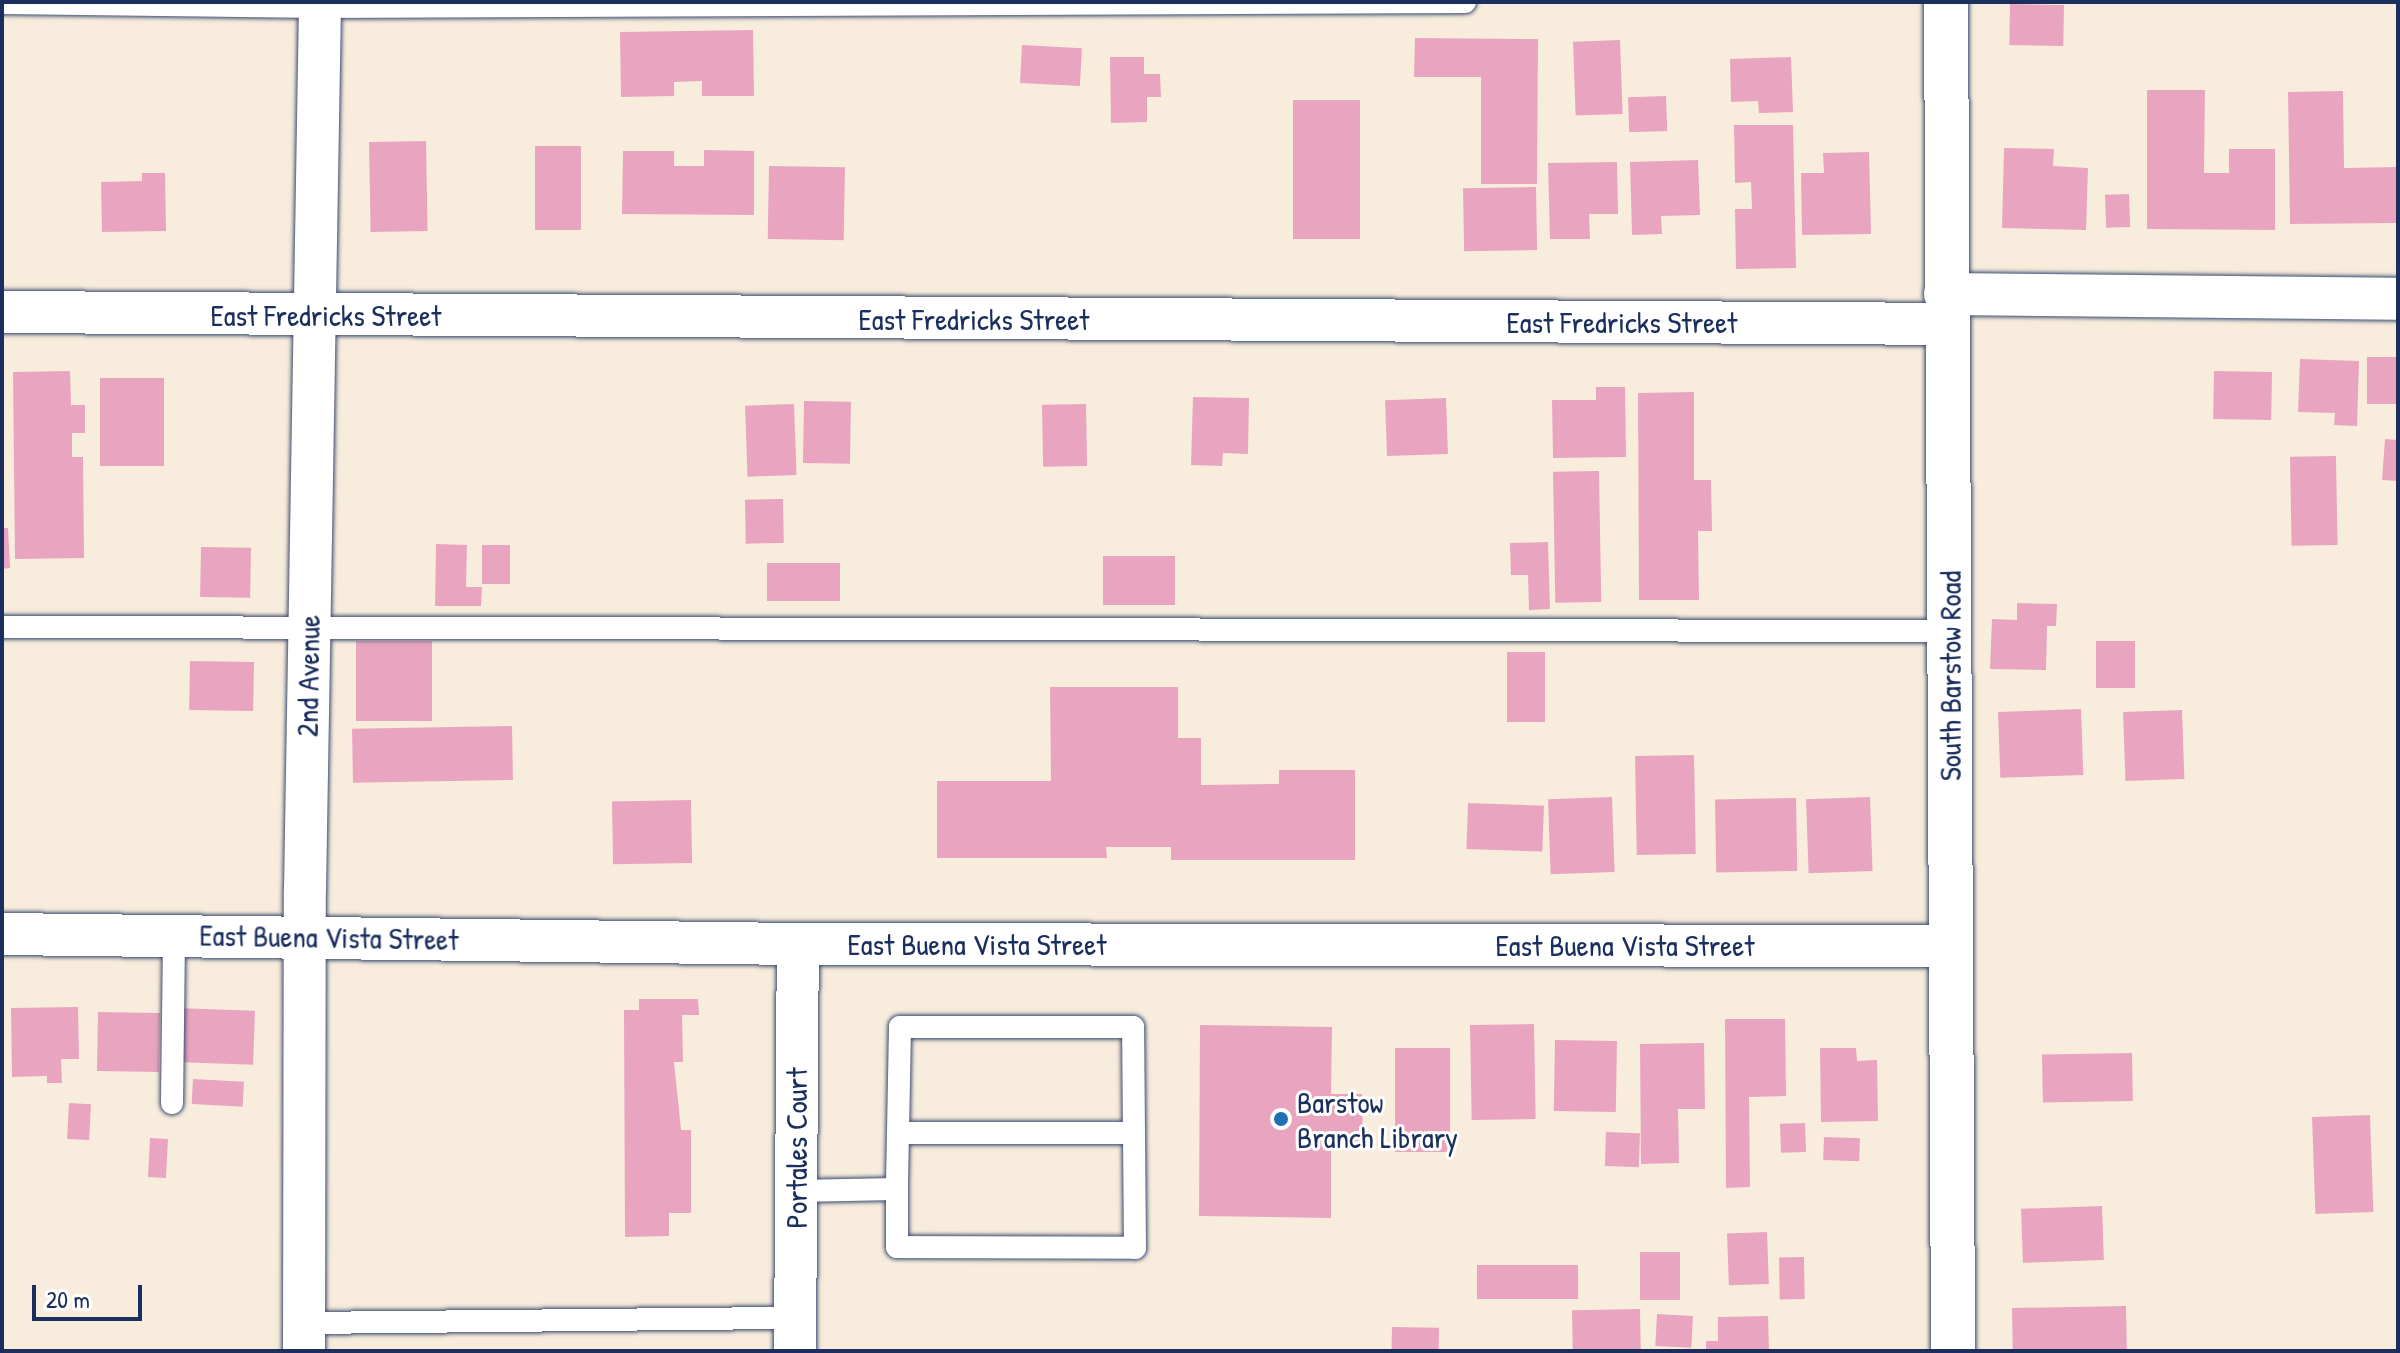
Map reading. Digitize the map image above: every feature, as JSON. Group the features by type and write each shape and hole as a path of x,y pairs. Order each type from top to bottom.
{"main road":[{"name":"South Barstow Road","path":"1946,2 1953,1351"}],"street":[{"name":"2nd Avenue","path":"304,1337 305,937 309,627 318,316 320,5"},
{"name":"East Fredricks Street","path":"2,312 318,316 1946,309 2398,299"},
{"name":"East Buena Vista Street","path":"2,934 798,944 1952,946"},
{"name":"Portales Court","path":"795,1334 798,944"}],"lane":[{"path":"2,3 1465,2"},
{"path":"2,627 1950,631"},
{"path":"172,1103 174,936"},
{"path":"900,1027 1133,1027 1134,1133 1135,1248 897,1247 900,1027"},
{"path":"898,1133 1134,1133"},
{"path":"796,1191 897,1189"},
{"path":"304,1337 795,1334"}],"building":[{"path":"2010,4 2064,5 2063,46 2009,45"},
{"path":"753,30 754,96 702,96 702,81 674,82 674,96 621,97 620,32"},
{"path":"1415,38 1538,39 1537,184 1481,184 1481,77 1414,77"},
{"path":"1620,40 1623,114 1576,116 1573,42"},
{"path":"1022,45 1082,48 1080,86 1020,83"},
{"path":"1110,57 1144,57 1144,74 1160,74 1161,97 1147,97 1147,122 1111,123"},
{"path":"1791,57 1793,112 1759,113 1758,101 1731,102 1730,59"},
{"path":"2147,90 2205,90 2204,173 2229,173 2229,149 2275,149 2275,230 2147,229"},
{"path":"2343,91 2344,168 2398,167 2398,223 2290,224 2288,92"},
{"path":"1666,96 1667,131 1629,132 1628,97"},
{"path":"1293,100 1360,100 1360,239 1293,239"},
{"path":"1734,125 1793,125 1796,268 1736,269 1735,209 1752,209 1751,182 1735,183"},
{"path":"426,141 428,231 371,232 369,142"},
{"path":"535,146 581,146 581,230 535,230"},
{"path":"2004,148 2054,149 2053,166 2088,168 2086,230 2002,228"},
{"path":"704,150 754,151 754,215 622,214 623,151 674,151 674,166 704,166"},
{"path":"1869,152 1871,234 1802,235 1801,173 1824,173 1823,153"},
{"path":"1698,160 1700,215 1661,216 1662,234 1632,235 1630,162"},
{"path":"1617,162 1618,214 1589,214 1590,239 1550,239 1548,163"},
{"path":"769,166 845,167 844,240 768,239"},
{"path":"142,173 165,173 166,231 102,232 101,182 142,181"},
{"path":"1536,187 1537,250 1464,251 1463,188"},
{"path":"2129,194 2130,227 2106,228 2105,195"},
{"path":"2367,357 2398,357 2398,404 2367,404"},
{"path":"2300,359 2359,361 2357,426 2334,425 2335,413 2298,412"},
{"path":"70,371 71,405 85,405 85,433 72,433 72,457 83,457 84,558 15,559 13,372"},
{"path":"2214,371 2272,372 2271,420 2213,419"},
{"path":"100,378 164,378 164,466 100,466"},
{"path":"1596,387 1625,387 1626,457 1553,458 1552,400 1596,400"},
{"path":"1694,392 1694,480 1711,480 1712,531 1698,531 1699,600 1639,600 1638,393"},
{"path":"1193,397 1249,398 1248,454 1223,453 1222,466 1191,465"},
{"path":"1446,398 1448,454 1387,456 1385,400"},
{"path":"804,401 851,402 850,464 803,463"},
{"path":"794,404 796,475 748,477 745,406"},
{"path":"1086,404 1087,466 1043,467 1042,405"},
{"path":"2385,439 2398,440 2398,481 2382,480"},
{"path":"2336,456 2338,545 2292,546 2290,457"},
{"path":"1599,471 1601,602 1555,603 1553,472"},
{"path":"783,499 784,543 746,544 745,500"},
{"path":"2,528 8,528 10,568 2,569"},
{"path":"1548,542 1550,609 1529,610 1528,575 1511,575 1510,543"},
{"path":"436,544 467,545 466,587 482,587 481,606 435,606"},
{"path":"482,545 510,545 510,584 482,584"},
{"path":"201,547 251,548 250,598 200,597"},
{"path":"1103,556 1175,556 1175,605 1103,605"},
{"path":"767,563 840,563 840,601 767,601"},
{"path":"2017,603 2057,604 2056,626 2047,626 2046,670 1990,669 1992,619 2017,620"},
{"path":"356,641 432,641 432,721 356,721"},
{"path":"2096,641 2135,641 2135,688 2096,688"},
{"path":"1507,652 1545,652 1545,722 1507,722"},
{"path":"190,661 254,662 253,711 189,710"},
{"path":"1050,687 1178,687 1178,738 1201,738 1201,785 1279,784 1279,770 1355,770 1355,860 1171,860 1171,847 1106,847 1107,858 937,858 937,781 1051,781"},
{"path":"2081,709 2083,775 2000,778 1998,712"},
{"path":"2182,710 2184,779 2125,781 2123,712"},
{"path":"512,726 513,780 353,783 352,729"},
{"path":"1694,755 1696,854 1637,855 1635,756"},
{"path":"1612,797 1615,872 1551,874 1548,799"},
{"path":"1870,797 1873,871 1809,873 1806,799"},
{"path":"1796,798 1797,871 1716,872 1715,799"},
{"path":"691,800 692,863 613,864 612,801"},
{"path":"1468,803 1544,806 1542,852 1466,849"},
{"path":"639,999 698,999 699,1015 682,1015 683,1062 674,1062 681,1130 691,1130 691,1213 669,1213 669,1236 625,1237 624,1010 639,1010"},
{"path":"78,1007 79,1059 61,1059 62,1083 47,1083 47,1076 12,1077 11,1008"},
{"path":"177,1008 255,1011 253,1065 175,1062"},
{"path":"98,1012 160,1013 159,1072 97,1071"},
{"path":"1725,1019 1785,1019 1786,1096 1749,1097 1750,1187 1726,1188"},
{"path":"1534,1024 1536,1119 1472,1120 1470,1025"},
{"name":"Barstow Branch Library","path":"1200,1025 1332,1027 1331,1094 1362,1094 1363,1144 1331,1144 1331,1218 1199,1216"},
{"path":"1555,1040 1617,1041 1616,1112 1554,1111"},
{"path":"1704,1043 1705,1109 1678,1109 1679,1163 1641,1164 1640,1044"},
{"path":"1395,1048 1450,1048 1450,1152 1395,1152"},
{"path":"1820,1048 1856,1048 1857,1061 1877,1060 1878,1121 1821,1122"},
{"path":"2132,1053 2133,1101 2043,1103 2042,1055"},
{"path":"193,1079 244,1082 243,1107 192,1104"},
{"path":"69,1103 91,1104 89,1140 67,1139"},
{"path":"2370,1115 2373,1212 2315,1214 2312,1117"},
{"path":"1805,1123 1806,1152 1781,1153 1780,1124"},
{"path":"1606,1132 1640,1133 1639,1167 1605,1166"},
{"path":"1824,1137 1860,1138 1859,1161 1823,1160"},
{"path":"150,1138 168,1139 166,1178 148,1177"},
{"path":"2102,1206 2104,1260 2023,1263 2021,1209"},
{"path":"1767,1232 1769,1284 1729,1285 1727,1233"},
{"path":"1640,1252 1680,1252 1680,1300 1640,1300"},
{"path":"1779,1257 1804,1257 1805,1299 1780,1299"},
{"path":"1477,1265 1578,1265 1578,1299 1477,1299"},
{"path":"2126,1306 2127,1351 2013,1351 2012,1308"},
{"path":"1640,1309 1641,1351 1573,1351 1572,1310"},
{"path":"1657,1314 1693,1316 1691,1348 1655,1346"},
{"path":"1768,1316 1769,1351 1706,1351 1706,1341 1718,1341 1718,1317"},
{"path":"1392,1327 1439,1328 1439,1351 1392,1351"}],"place":[{"name":"Barstow Branch Library","path":"1281,1119"}]}
